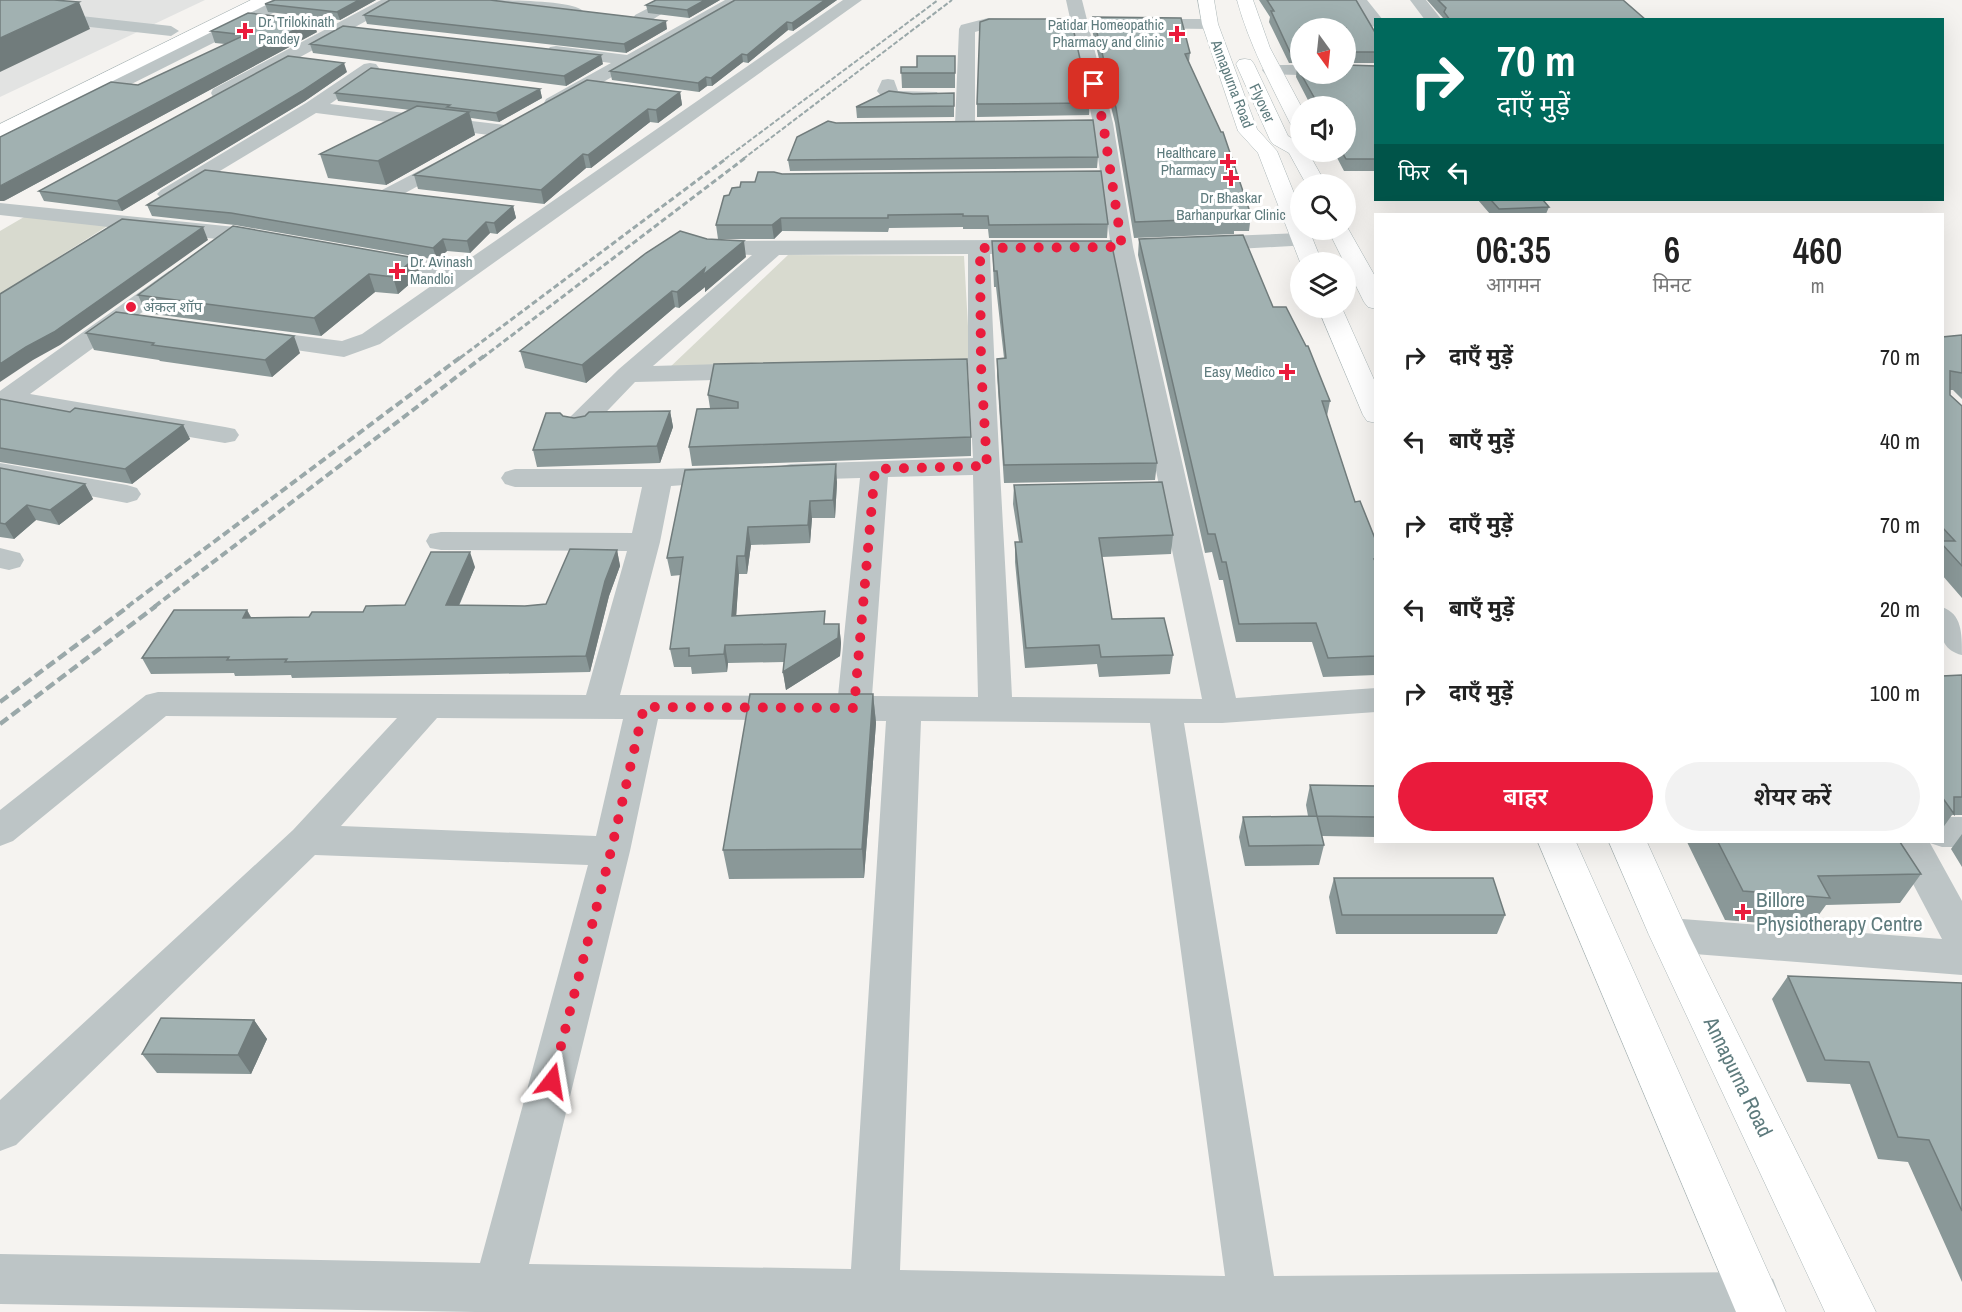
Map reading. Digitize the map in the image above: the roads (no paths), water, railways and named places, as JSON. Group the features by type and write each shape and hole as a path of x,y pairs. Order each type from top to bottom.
{"main road":[{"path":"0,115 171,31 234,8 264,0"},
{"name":"Annapurna Road","path":"1206,0 1210,24 1248,131 1284,144 1308,174"},
{"name":"Flyover","path":"1215,0 1284,144"},
{"path":"1245,0 1251,23 1271,70 1290,105"},
{"path":"0,131 234,8"},
{"name":"Annapurna Road","path":"1284,144 1290,178"},
{"name":"Annapurna Road","path":"1301,240 1306,252"},
{"path":"1344,240 1374,298"},
{"path":"1334,318 1374,410"},
{"path":"1557,843 1758,1305"},
{"name":"Annapurna Road","path":"1628,843 1669,935 1851,1312"}],"street":[{"path":"0,144 249,17 287,0"},
{"path":"204,102 393,0"},
{"path":"492,0 595,13"},
{"path":"676,0 635,18 690,25"},
{"path":"542,110 737,0"},
{"path":"234,334 344,349 370,339 854,0"},
{"path":"1358,0 1374,20"},
{"path":"1418,0 1432,18"},
{"path":"234,8 249,17 283,21"},
{"path":"0,12 171,31"},
{"path":"965,125 967,29 988,23 1070,19 1092,123 1100,177 1122,247 1163,490 1222,711"},
{"path":"1127,24 1210,24"},
{"path":"317,25 375,31"},
{"path":"536,49 628,60"},
{"path":"286,57 317,61"},
{"path":"91,241 376,69 339,64"},
{"path":"1271,70 1290,70"},
{"path":"586,84 620,89"},
{"path":"888,84 886,92 892,95 966,96"},
{"path":"545,91 569,94"},
{"path":"687,98 710,101"},
{"path":"313,107 505,131"},
{"path":"388,194 523,120"},
{"path":"942,125 988,125"},
{"path":"204,172 238,176"},
{"path":"365,191 423,198"},
{"path":"3,211 39,193"},
{"path":"515,209 549,213"},
{"path":"3,211 235,234 292,244"},
{"path":"3,400 235,234"},
{"path":"1182,245 1301,240"},
{"path":"717,248 1063,247"},
{"path":"578,425 628,374 773,248"},
{"path":"980,248 969,367 987,466 998,494 995,709"},
{"path":"350,254 464,274"},
{"path":"118,318 153,323"},
{"path":"628,374 781,370"},
{"path":"3,400 225,435"},
{"path":"515,478 658,478 987,466"},
{"path":"854,708 875,469"},
{"path":"0,471 127,494"},
{"path":"600,707 645,542 658,478"},
{"path":"441,541 645,542"},
{"path":"1944,620 1962,644"},
{"path":"0,831 158,704 1222,711 1374,700"},
{"path":"0,1130 306,840 428,706"},
{"path":"498,1288 611,851 644,707"},
{"path":"874,1294 904,709"},
{"path":"1165,710 1253,1301"},
{"path":"1944,832 1962,832"},
{"path":"306,840 611,851"},
{"path":"1911,843 1962,938"},
{"path":"1669,935 1962,958"},
{"path":"0,1279 1253,1301 1758,1305"}],"railway":[{"path":"725,159 938,0"},
{"path":"743,159 952,0"},
{"path":"460,358 727,158"},
{"path":"482,358 745,158"},
{"path":"127,607 462,356"},
{"path":"154,607 484,356"},
{"path":"0,702 129,606"},
{"path":"0,724 156,606"}],"place":[{"name":"Dr. Trilokinath Pandey","path":"245,31"},
{"name":"Patidar Homeopathic Pharmacy and clinic","path":"1177,34"},
{"name":"Healthcare Pharmacy","path":"1228,162"},
{"name":"Dr Bhaskar Barhanpurkar Clinic","path":"1231,178"},
{"name":"Dr. Avinash Mandloi","path":"397,271"},
{"name":"अंकल शॉप","path":"131,307"},
{"name":"Easy Medico","path":"1287,372"},
{"name":"Billore Physiotherapy Centre","path":"1743,912"}]}
